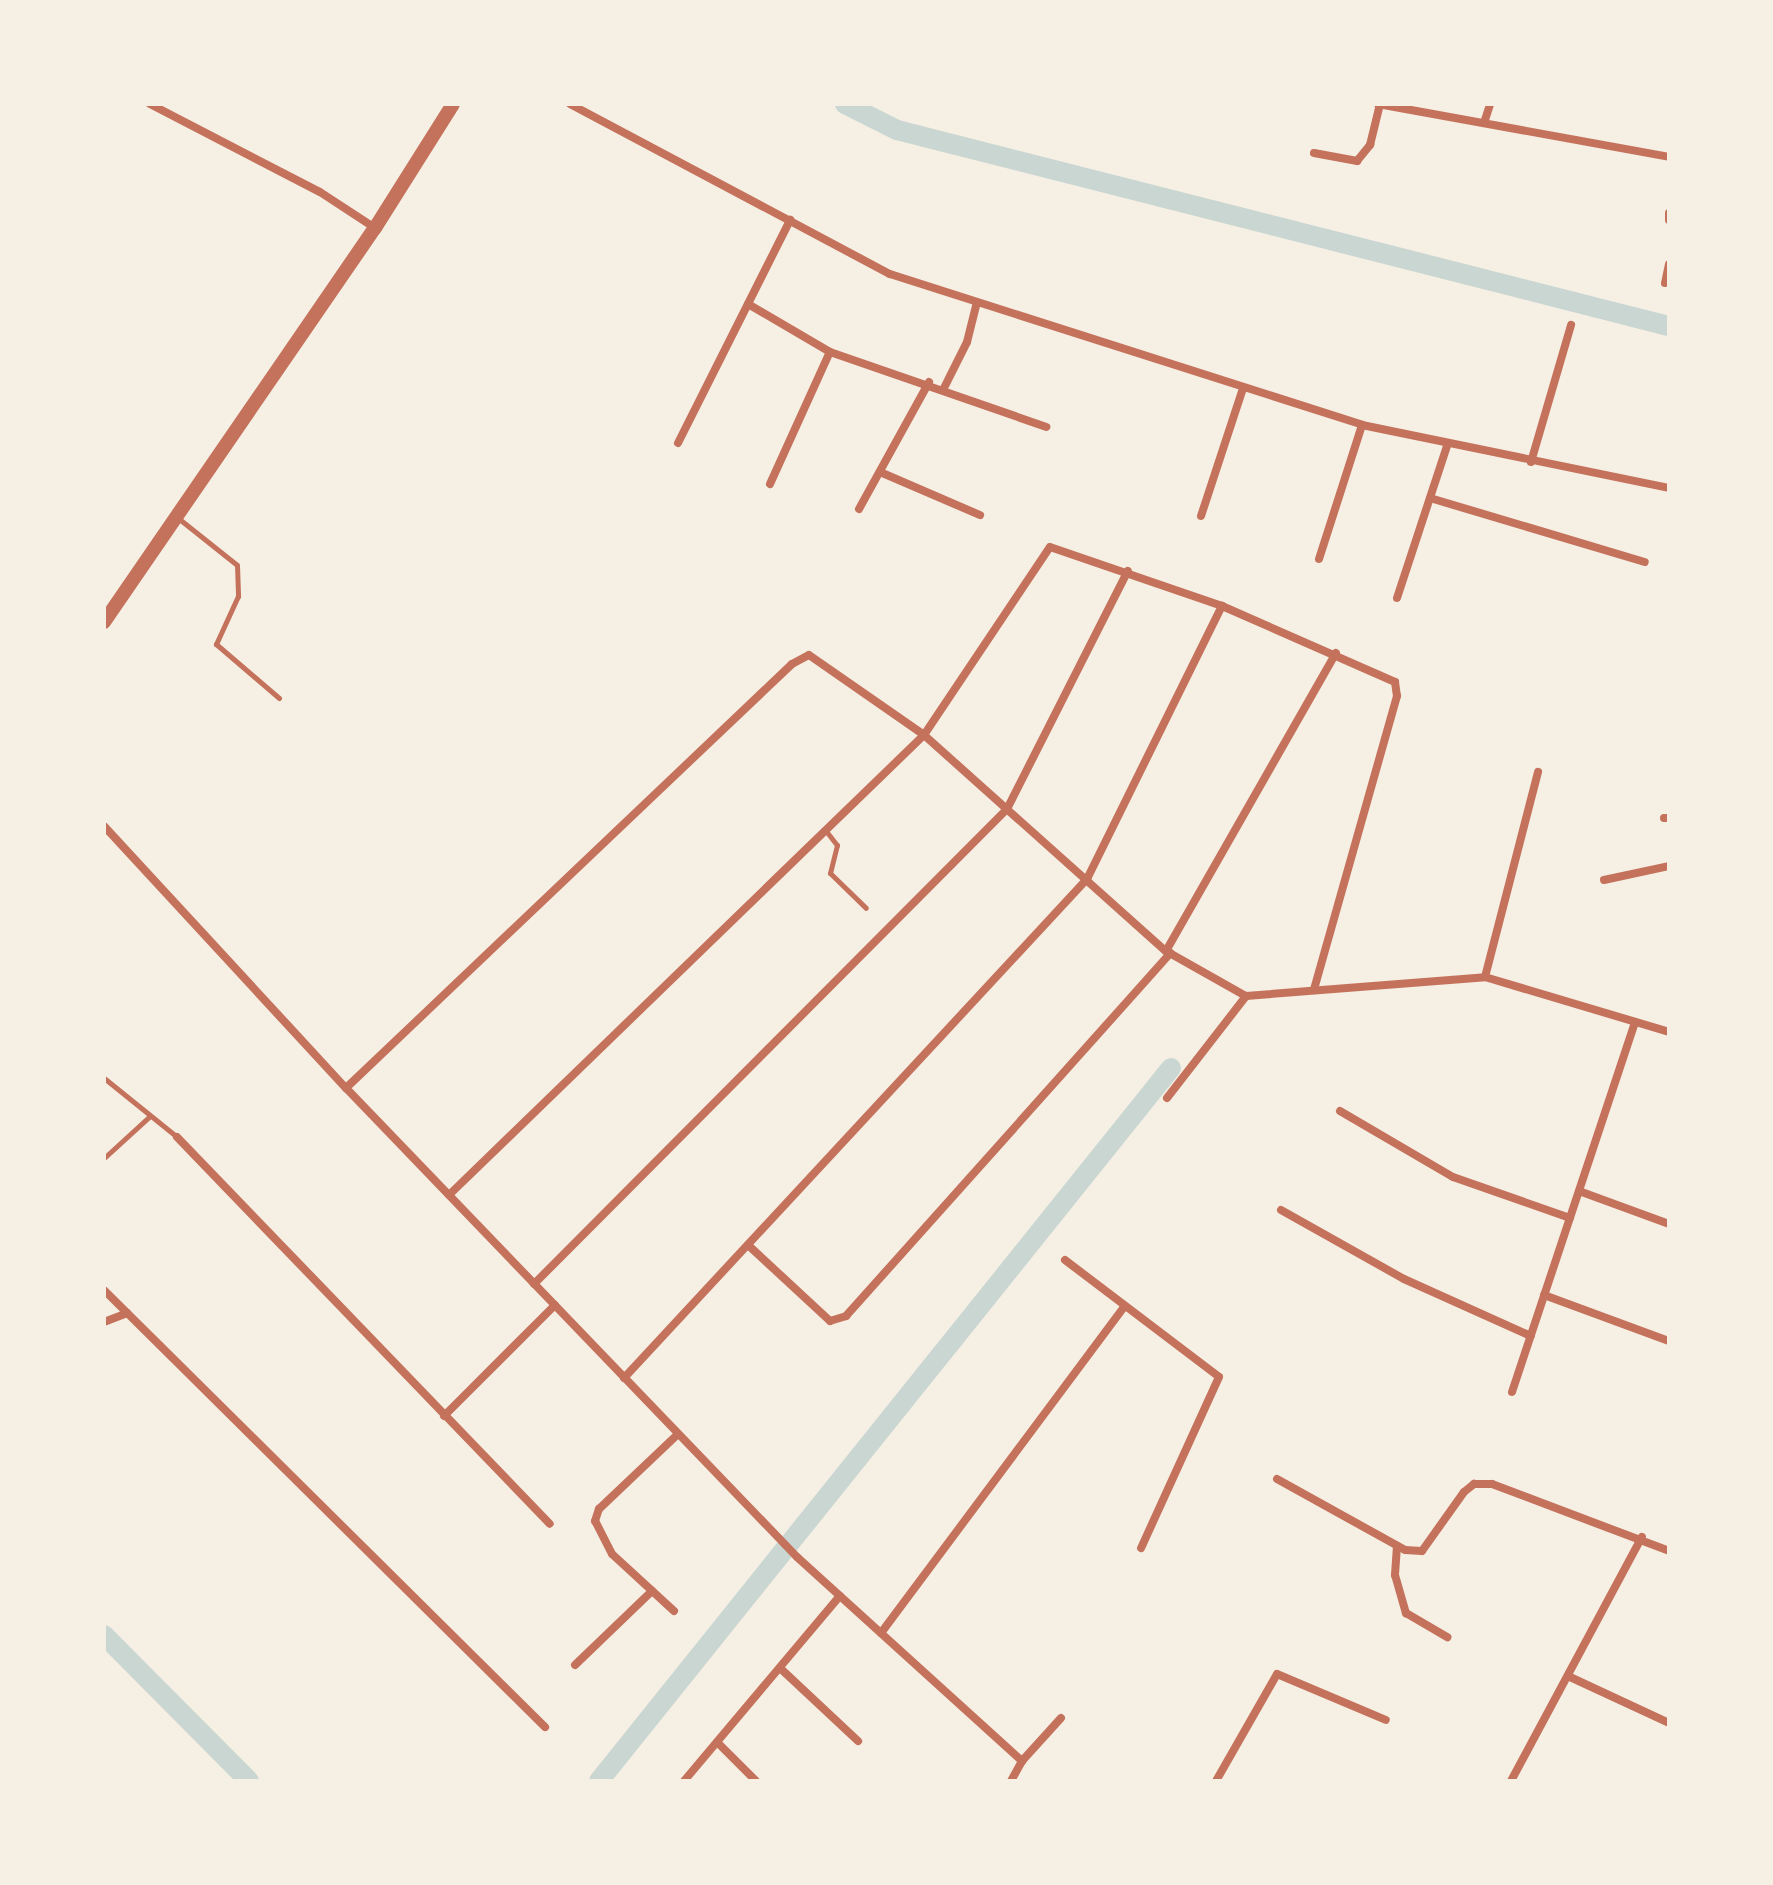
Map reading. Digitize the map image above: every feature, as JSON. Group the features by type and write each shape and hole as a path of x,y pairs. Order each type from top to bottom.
{"street":[{"path":"150,104 320,192 375,228"},
{"path":"104,622 174,515 375,228 453,104"},
{"path":"570,104 890,274 1362,425 1669,488"},
{"path":"1314,153 1350,162 1365,155 1379,104 1669,157"},
{"path":"1484,123 1490,104"},
{"path":"1669,213 1669,220"},
{"path":"678,443 790,220"},
{"path":"1665,283 1669,264"},
{"path":"944,388 967,342 977,302"},
{"path":"748,304 830,352 929,382 1046,427"},
{"path":"1531,462 1571,325"},
{"path":"770,484 830,352"},
{"path":"859,509 929,382"},
{"path":"1201,516 1243,388"},
{"path":"1319,559 1362,425"},
{"path":"1397,598 1448,443"},
{"path":"880,472 980,515"},
{"path":"1430,498 1645,562"},
{"path":"449,1195 924,735 1045,551 1057,548 1222,606 1389,677 1397,696 1314,990"},
{"path":"534,1284 1007,809 1128,571"},
{"path":"624,1378 1087,879 1222,606"},
{"path":"748,1245 830,1321 846,1316 1168,952 1336,653"},
{"path":"346,1088 798,659 815,655 924,735 1168,952 1246,996 1485,977 1669,1032"},
{"path":"1485,977 1538,772"},
{"path":"104,826 346,1088 763,1524 1022,1761"},
{"path":"1604,880 1669,866"},
{"path":"1167,1098 1246,996"},
{"path":"1512,1392 1635,1022"},
{"path":"1340,1111 1453,1177 1570,1218"},
{"path":"177,1137 550,1524"},
{"path":"1579,1191 1669,1224"},
{"path":"1281,1210 1404,1279 1531,1336"},
{"path":"1065,1260 1219,1377 1141,1548"},
{"path":"104,1290 545,1727"},
{"path":"1544,1295 1669,1341"},
{"path":"444,1416 555,1305"},
{"path":"881,1633 1125,1306"},
{"path":"104,1322 127,1313"},
{"path":"674,1611 612,1554 595,1528 595,1516 677,1435"},
{"path":"1277,1479 1397,1546 1422,1551 1431,1545 1474,1484 1533,1497 1642,1537 1669,1551"},
{"path":"1511,1781 1570,1677 1642,1537"},
{"path":"1397,1546 1395,1575 1406,1613 1447,1637"},
{"path":"575,1665 652,1591"},
{"path":"684,1781 840,1596"},
{"path":"780,1668 858,1741"},
{"path":"1216,1781 1277,1674 1386,1720"},
{"path":"1570,1677 1669,1723"},
{"path":"1011,1781 1022,1761 1061,1718"},
{"path":"717,1742 756,1781"}],"lane":[{"path":"174,515 237,565 238,596 216,644 279,698"},
{"path":"826,830 837,845 830,873 866,908"},
{"path":"104,1078 177,1137"},
{"path":"104,1088 110,1083"},
{"path":"104,1158 150,1116"}],"waterway":[{"path":"845,104 897,130 1669,326"},
{"path":"599,1781 1171,1068"},
{"path":"104,1635 249,1781"}]}
